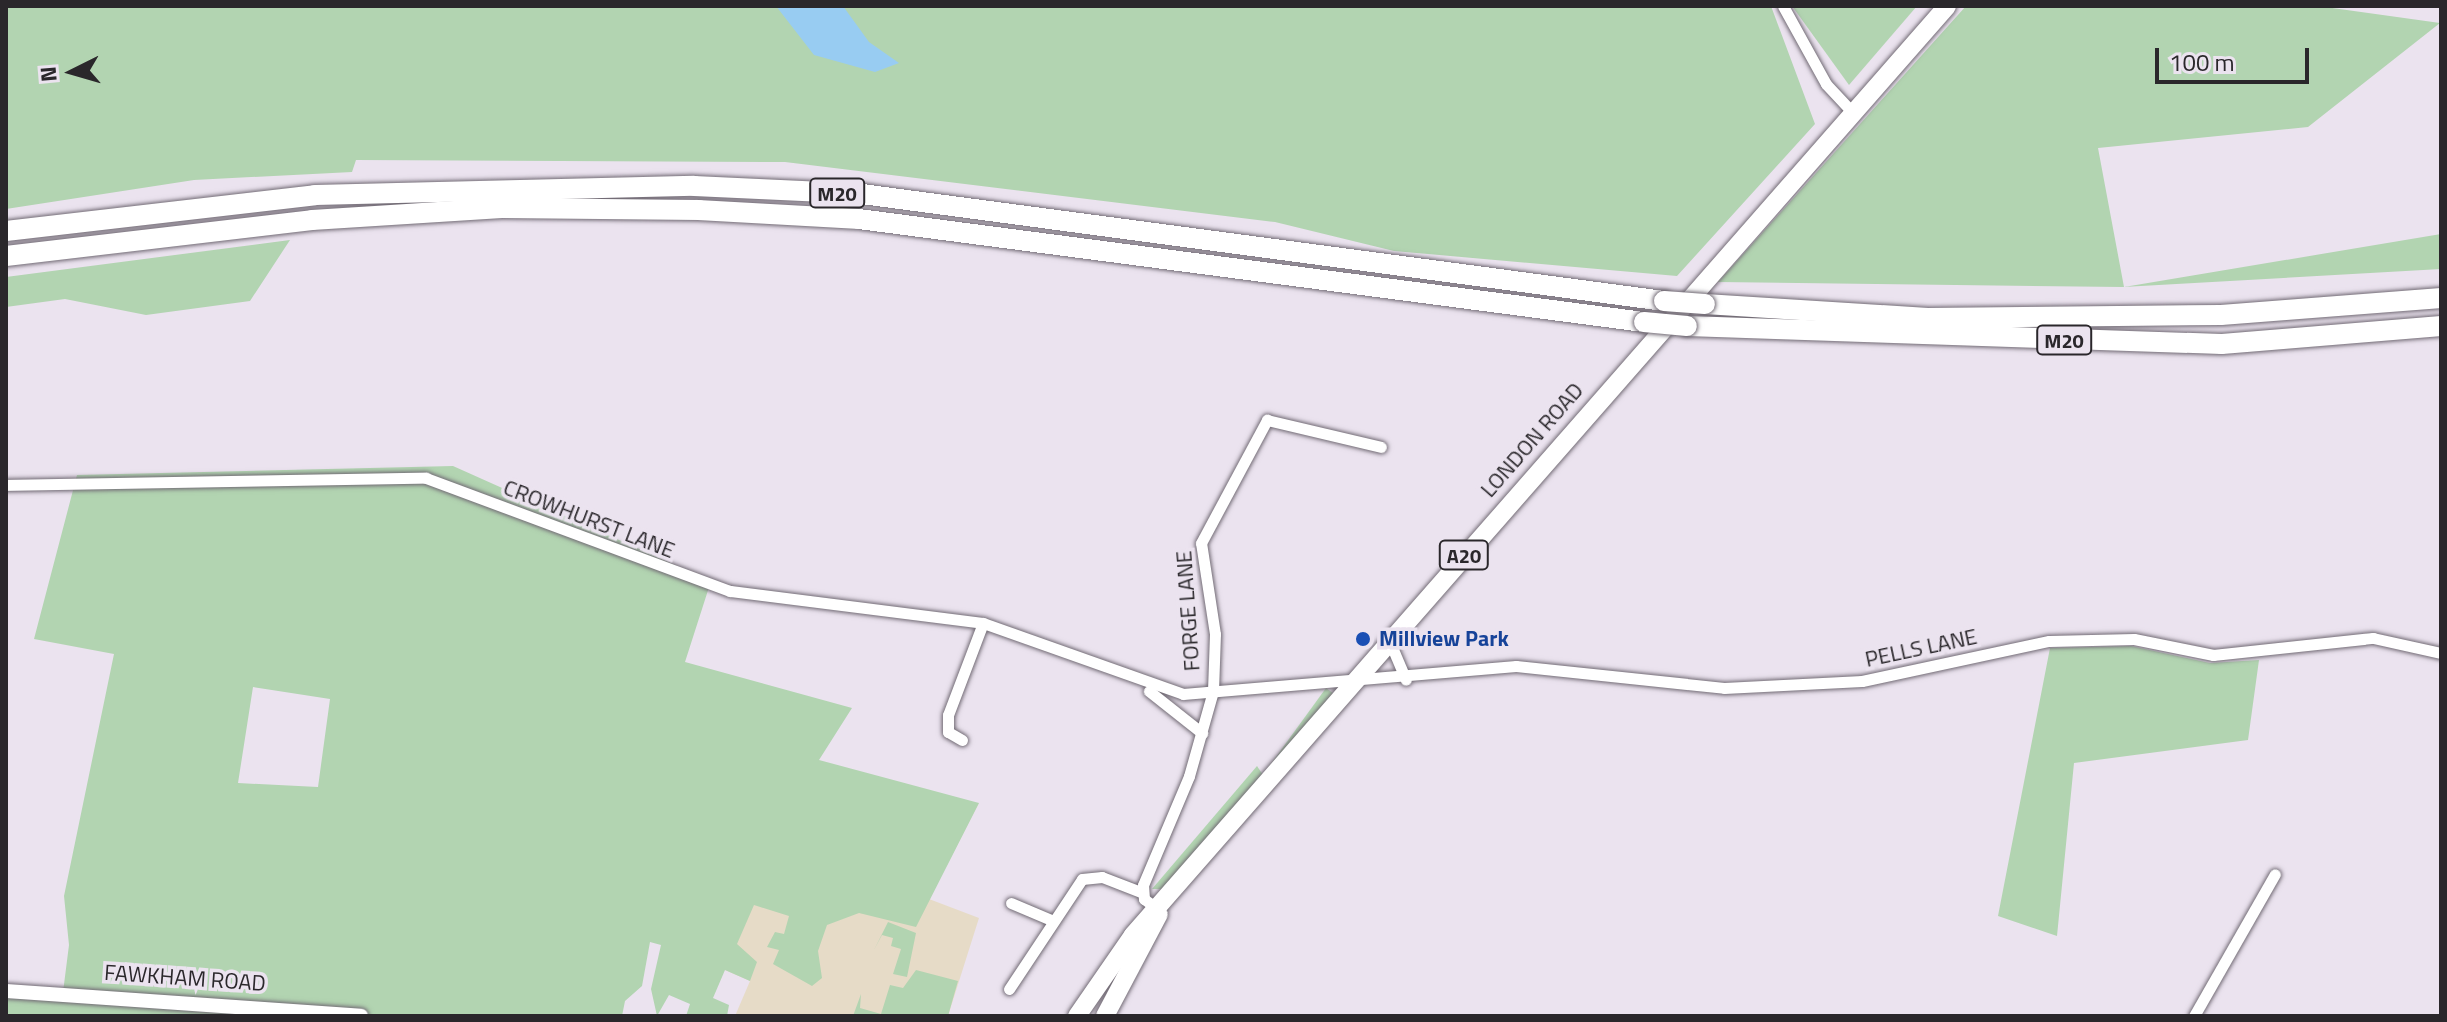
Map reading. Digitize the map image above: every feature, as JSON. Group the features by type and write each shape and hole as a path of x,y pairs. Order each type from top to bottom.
{"highway":[{"name":"M20","path":"6,231 315,195 709,187 862,194 1705,304 1944,318 2221,315 2441,298"},
{"name":"M20","path":"6,256 312,220 502,208 699,210 859,219 1687,326 2222,344 2441,326"}],"main road":[{"name":"LONDON ROAD","path":"1077,1016 1133,935 1160,912 1352,682 1850,110 1947,6"},
{"name":"LONDON ROAD","path":"1105,1016 1160,912"}],"street":[{"path":"1783,6 1826,84 1850,110"},
{"name":"FORGE LANE","path":"1143,893 1202,733 1213,691 1215,634 1201,543 1267,420 1381,447"},
{"name":"CROWHURST LANE","path":"6,485 426,478 730,591 983,623 1066,649 1145,686 1202,733"},
{"path":"962,740 948,732 955,695 983,623"},
{"name":"PELLS LANE","path":"1352,682 1406,680 1516,666 1652,685 1862,681 2049,641 2134,639 2213,655 2373,638 2441,653"},
{"path":"1389,640 1406,680"},
{"name":"CROWHURST LANE","path":"1145,686 1213,691 1352,682"},
{"path":"2194,1016 2275,874"},
{"path":"1009,989 1051,920 1086,877 1143,893 1160,912"},
{"path":"1011,903 1051,920"},
{"path":"1022,965 1035,972"},
{"name":"FAWKHAM ROAD","path":"6,991 361,1016"}],"shaded area":[{"path":"979,803 929,899 979,918 948,1016 735,1016 750,981 725,970 761,887"}],"green space":[{"path":"6,6 1771,6 1815,124 1677,276 1394,251 1275,222 785,162 356,160 352,172 194,180 6,209"},
{"path":"1792,6 1917,6 1849,85"},
{"path":"1966,6 2318,6 2440,23 2308,127 2098,148 2124,287 1718,282"},
{"path":"2441,234 2441,269 2125,287"},
{"path":"290,240 250,301 146,315 65,299 6,307 6,277"},
{"path":"453,466 711,581 685,662 852,708 819,760 979,803 916,927 859,913 827,925 818,951 822,978 812,986 773,964 779,950 767,947 775,932 784,934 789,916 754,905 737,944 757,962 750,981 725,970 713,998 729,1005 727,1016 686,1016 690,1004 669,995 657,1016 651,989 661,945 650,942 642,986 625,1001 622,1016 6,1016 6,998 62,1000 69,945 64,896 114,654 34,639 77,475","holes":["253,687 330,699 318,787 238,783"]},
{"path":"2131,646 2210,663 2259,660 2248,740 2074,763 2057,936 1998,916 2050,648"},
{"path":"1326,688 1333,693 1275,773 1268,768"},
{"path":"1257,766 1263,775 1163,889 1152,889"},
{"path":"888,922 916,933 907,977 893,974 901,949 891,946 893,938 882,935 874,950"},
{"path":"916,970 958,981 948,1016 853,1016 861,994 860,1008 881,1014 890,985 903,988"}],"water":[{"path":"776,6 843,6 869,42 899,63 875,72 814,55"}],"place":[{"name":"Millview Park","path":"1363,639"}]}
